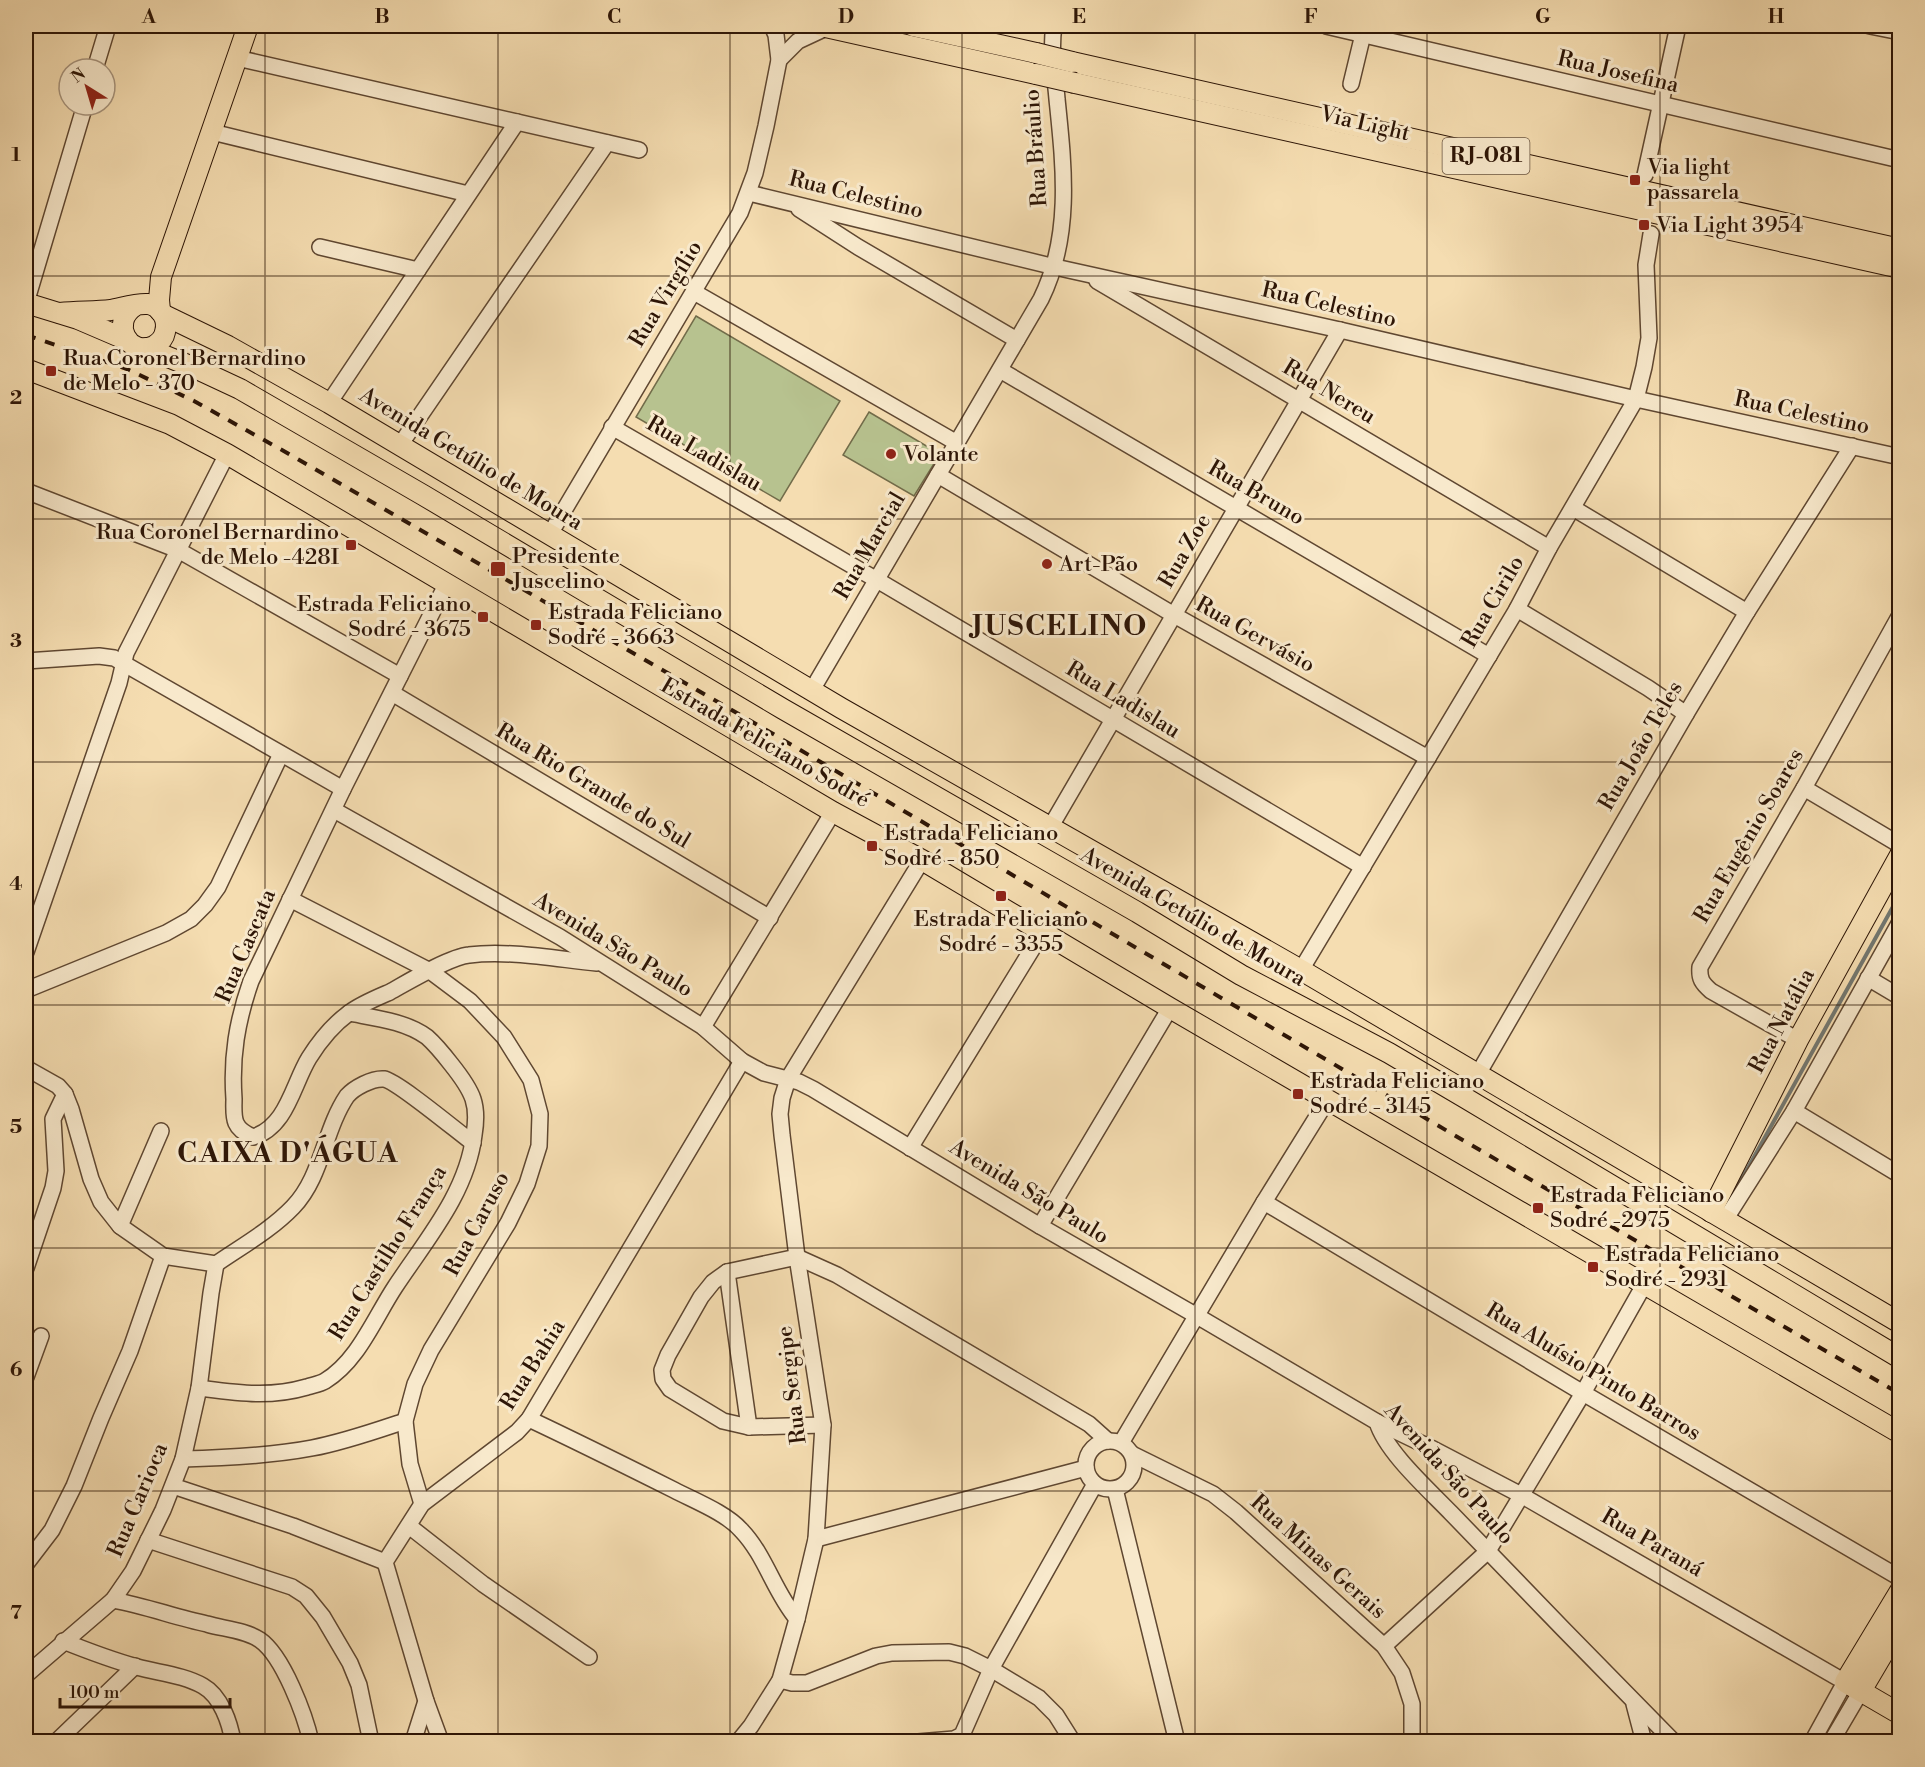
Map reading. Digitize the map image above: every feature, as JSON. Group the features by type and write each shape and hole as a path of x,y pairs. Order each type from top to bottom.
{"main road":[{"path":"26,303 60,313 127,340 135,346 146,348 156,344 164,336 166,326 159,290 161,277 248,26"},
{"name":"Via Light","path":"825,26 1899,268"},
{"name":"Via Light","path":"914,26 1899,249"},
{"path":"127,340 123,331 123,321 127,312 137,305 161,277"},
{"path":"60,313 111,310 137,305 150,305 162,313"},
{"name":"Avenida Getúlio de Moura","path":"162,313 228,346 329,403 812,690 1301,970 1899,1323"},
{"name":"Avenida Getúlio de Moura","path":"146,348 240,390 423,495 783,709 1137,912 1241,975 1389,1053 1899,1358"},
{"name":"Estrada Feliciano Sodré","path":"26,369 170,424 227,454 833,812 922,860 1042,933 1899,1433"},
{"name":"Rua Natália","path":"1718,1216 1798,1040 1899,855"},
{"path":"1137,912 1201,940 1209,942 1219,939 1220,933 1217,927 1188,905"},
{"path":"1241,975 1237,966 1237,956 1249,949 1291,971 1301,970"},
{"path":"1619,1190 1633,1166"},
{"path":"1853,1687 1899,1591"},
{"path":"1853,1687 1899,1625"},
{"name":"Rua Paraná","path":"1853,1687 1899,1714"}],"street":[{"path":"99,57 108,26"},
{"name":"Rua Virgílio","path":"550,534 694,292 740,213 749,193 766,126 779,60 776,35 772,26"},
{"path":"779,60 798,41 825,26"},
{"name":"Rua Bráulio","path":"1054,26 1052,59 1064,193 1063,219 1055,267"},
{"name":"Rua Josefina","path":"1326,26 1364,30 1659,105 1899,160"},
{"path":"1645,175 1677,26"},
{"path":"1870,26 1899,32"},
{"path":"1351,84 1364,30"},
{"path":"237,58 639,150"},
{"path":"26,303 81,117"},
{"path":"329,403 517,122"},
{"path":"212,132 468,194"},
{"path":"400,445 607,143"},
{"name":"Rua Celestino","path":"749,193 1055,267 1899,457"},
{"path":"789,202 858,247 1017,340"},
{"path":"858,247 866,221"},
{"name":"Rua Cirilo","path":"1301,970 1517,609 1549,548 1636,399 1649,338 1646,265 1651,234"},
{"path":"320,247 418,270"},
{"name":"Rua Marcial","path":"812,690 1041,299 1055,267"},
{"name":"Rua Nereu","path":"1086,274 1549,548"},
{"path":"694,292 957,443"},
{"name":"Rua Zoe","path":"1051,826 1340,330"},
{"name":"Rua Bruno","path":"999,370 1489,656"},
{"name":"Rua Ladislau","path":"612,427 877,580 1363,867"},
{"name":"Rua João Teles","path":"1478,1074 1686,714 1747,612 1852,446"},
{"path":"26,952 119,683 129,645 227,454"},
{"name":"Rua Gervásio","path":"938,475 1174,615 1428,758"},
{"path":"26,491 178,550 400,676"},
{"path":"1573,508 1747,612"},
{"name":"Rua Cascata","path":"447,583 343,789 251,981 240,1012 236,1033 233,1084 236,1123 245,1133 253,1137 270,1130 283,1113 309,1057 349,1013 465,955 483,954 600,963"},
{"path":"1517,609 1648,688 1686,714"},
{"name":"Rua Eugênio Soares","path":"1798,1040 1711,991 1699,976 1700,967 1804,788 1899,615"},
{"path":"26,661 106,656 124,663 343,789"},
{"name":"Rua Rio Grande do Sul","path":"392,693 770,918"},
{"path":"26,990 166,933 191,919 218,887 281,754"},
{"path":"1804,788 1899,844"},
{"name":"Avenida São Paulo","path":"334,810 560,937 703,1027 742,1061 764,1073 813,1089 1040,1226 1377,1422 1380,1433 1392,1450 1674,1742"},
{"path":"703,1027 833,812"},
{"name":"Rua Sergipe","path":"738,1742 780,1680 816,1539 823,1425 797,1257 780,1114 782,1098 788,1079 922,860"},
{"name":"Rua Caruso","path":"290,899 430,971 470,1001 498,1030 531,1080 540,1114 539,1146 527,1184 508,1223 427,1358 415,1384 405,1421 410,1464 422,1504"},
{"path":"1718,1216 1794,1111 1868,978 1896,938 1899,922"},
{"path":"910,1148 1042,933"},
{"path":"1868,978 1899,996"},
{"path":"1040,1226 1170,1008"},
{"name":"Rua Castilho França","path":"199,1388 261,1395 322,1383 338,1372 362,1342 394,1288 435,1228 468,1166 476,1119 473,1098 459,1074 427,1037 414,1029 384,1019 349,1013"},
{"name":"Rua Bahia","path":"386,1562 422,1504 517,1432 530,1419 742,1061"},
{"path":"26,1068 58,1086 65,1094 91,1179 101,1202 120,1226 163,1256 216,1264 294,1206 309,1186 339,1110 349,1094 367,1083 384,1079 398,1086 473,1143"},
{"path":"26,1268 53,1188 56,1171 53,1119 65,1094"},
{"path":"1120,1446 1264,1202 1328,1099"},
{"path":"1794,1111 1899,1175"},
{"path":"120,1226 161,1131"},
{"name":"Rua Aluísio Pinto Barros","path":"1264,1202 1583,1393 1899,1578"},
{"path":"26,1564 52,1530 74,1486 100,1418 130,1351 163,1256"},
{"path":"797,1257 727,1272 713,1282 701,1297 668,1355 662,1370 663,1379 670,1389 723,1421 749,1427 823,1425"},
{"name":"Rua Minas Gerais","path":"797,1257 837,1275 1089,1424 1120,1446 1213,1494 1260,1533 1384,1646 1402,1673 1412,1704 1413,1742"},
{"name":"Rua Carioca","path":"26,1675 113,1599 133,1571 173,1486 183,1459 199,1388 216,1264"},
{"path":"727,1272 749,1427"},
{"path":"1384,1646 1488,1551 1583,1393 1644,1285"},
{"path":"26,1377 41,1336"},
{"path":"530,1419 707,1507 740,1528 754,1545 781,1597 797,1619"},
{"path":"183,1459 311,1449 353,1439 405,1421"},
{"name":"Rua Paraná","path":"1377,1422 1521,1496 1853,1687"},
{"path":"1120,1446 1134,1461 1132,1475 1122,1486 1115,1489 1095,1484 1090,1479 1086,1468 1089,1453 1094,1447 1120,1446"},
{"path":"816,1539 1086,1468"},
{"path":"918,1742 954,1739 962,1735 991,1669 1095,1484"},
{"path":"173,1486 293,1526 386,1562 426,1701 441,1742"},
{"path":"1115,1489 1177,1742"},
{"path":"409,1526 483,1584 589,1657"},
{"path":"148,1540 292,1587 306,1596 323,1617 350,1663 359,1685 371,1742"},
{"path":"113,1599 244,1633 260,1640 279,1663 305,1716 311,1742"},
{"path":"63,1641 204,1687 215,1697 225,1712 233,1742"},
{"path":"780,1680 807,1683 876,1656 892,1653 949,1652 965,1656 991,1669 1039,1698 1056,1715 1072,1742"},
{"path":"56,1742 135,1666"},
{"path":"1812,1742 1853,1687"},
{"path":"1831,1742 1853,1687"},
{"name":"Avenida São Paulo","path":"1632,1699 1644,1742"},
{"path":"413,1742 426,1701"}],"green space":[{"path":"696,316 840,401 780,501 636,417"},
{"name":"Volante","path":"869,412 940,454 914,496 843,455"}],"waterway":[{"path":"1739,1184 1900,894"}],"railway":[{"path":"26,335 127,369 194,401 282,450 768,731 1466,1142 1900,1394"}],"place":[{"name":"Via light passarela","path":"1635,180"},
{"name":"Via Light 3954","path":"1644,225"},
{"name":"Rua Coronel Bernardino de Melo - 370","path":"51,371"},
{"name":"Volante","path":"891,454"},
{"name":"Rua Coronel Bernardino de Melo -428I","path":"351,545"},
{"name":"Art-Pão","path":"1047,564"},
{"name":"Presidente Juscelino","path":"498,569"},
{"name":"Estrada Feliciano Sodré - 3675","path":"483,617"},
{"name":"Estrada Feliciano Sodré - 3663","path":"536,625"},
{"name":"Estrada Feliciano Sodré - 850","path":"872,846"},
{"name":"Estrada Feliciano Sodré - 3355","path":"1001,896"},
{"name":"Estrada Feliciano Sodré - 3145","path":"1298,1094"},
{"name":"Estrada Feliciano Sodré -2975","path":"1538,1208"},
{"name":"Estrada Feliciano Sodré - 2931","path":"1593,1267"}],"district":[{"name":"JUSCELINO","path":"1060,626"},
{"name":"CAIXA D'ÁGUA","path":"288,1153"}]}
